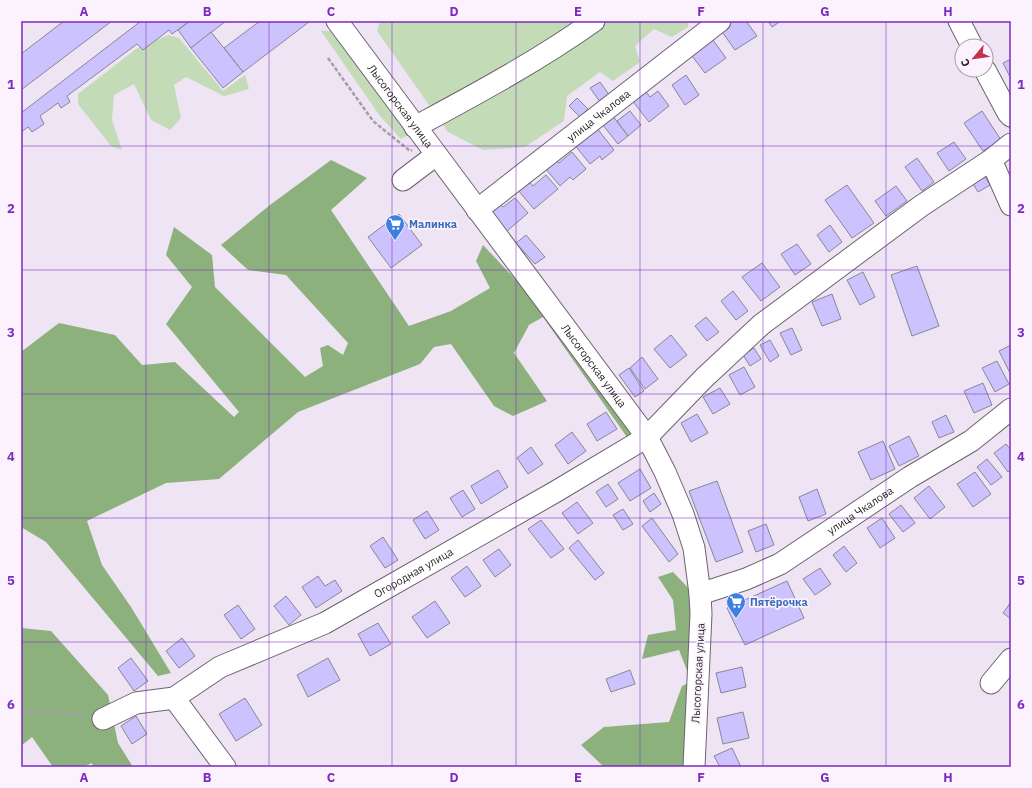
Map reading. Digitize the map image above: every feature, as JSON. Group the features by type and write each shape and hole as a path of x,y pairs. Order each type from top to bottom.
{"street":[{"name":"Лысогорская улица","path":"337,21 647,437 665,472 684,514 694,548 700,594 701,614 694,767"},
{"path":"415,126 485,89 572,37 594,21"},
{"name":"улица Чкалова","path":"477,210 720,21"},
{"path":"959,21 968,38"},
{"path":"989,78 1011,116"},
{"name":"Огородная улица","path":"174,698 220,667 325,623 555,492 647,437 704,378 762,324 921,206 991,160 1011,144"},
{"path":"403,180 436,155"},
{"path":"991,160 1011,206"},
{"name":"улица Чкалова","path":"700,594 746,579 780,564 910,477 971,441 1011,409"},
{"path":"991,683 1011,659"},
{"path":"103,719 136,703 174,698 225,767"}],"path":[{"path":"328,58 373,121 410,151"},
{"path":"21,712 65,713 103,719"}],"green space":[{"path":"380,21 689,21 688,27 672,37 654,29 635,46 640,62 613,81 600,72 567,96 564,121 525,147 483,150 448,132 377,31"},
{"path":"321,31 332,31 409,135 401,139 380,116"},
{"path":"168,35 179,38 223,91 245,75 249,89 224,96 186,77 174,85 181,118 170,130 151,120 134,84 114,95 112,120 122,150 111,146 78,104 78,94 136,49"},
{"path":"331,160 367,178 331,210 409,326 451,311 490,288 476,261 483,245 549,315 634,431 629,440 543,317 529,325 514,353 547,401 513,416 494,406 451,344 434,347 420,364 298,412 219,479 166,483 87,521 102,565 131,607 171,673 158,676 46,542 21,527 21,352 59,323 115,335 142,365 175,362 234,417 239,412 166,324 192,287 166,255 174,227 212,255 215,287 305,377 323,366 320,348 328,345 343,355 348,343 286,275 248,270 221,245 270,205"},
{"path":"673,572 694,594 688,673 679,650 642,659 648,635 676,630 673,600 658,577"},
{"path":"21,628 51,631 108,695 118,743 133,767 93,767 92,763 83,767 53,767 32,737 21,746"},
{"path":"691,682 690,767 604,767 581,745 604,727 669,722 682,686"}],"building":[{"path":"64,21 112,21 21,90 21,54"},
{"path":"141,21 190,21 172,34 169,30 143,50 137,44 67,96 70,102 61,108 58,103 40,116 44,124 32,132 28,127 21,132 21,113"},
{"path":"190,21 226,21 191,48 178,30"},
{"path":"260,21 309,22 243,72 224,48"},
{"path":"732,21 746,21 757,36 735,50 720,29"},
{"path":"768,21 781,21 772,27"},
{"path":"211,32 243,72 223,88 191,48"},
{"path":"710,36 726,58 705,73 689,52"},
{"path":"1011,59 1011,79 1003,63"},
{"path":"686,75 699,95 685,105 672,85"},
{"path":"600,82 610,96 601,103 590,88"},
{"path":"644,89 650,97 658,91 669,106 649,122 631,99"},
{"path":"577,98 588,109 580,117 569,106"},
{"path":"630,111 641,125 628,136 617,121"},
{"path":"982,111 1001,140 983,151 964,123"},
{"path":"612,115 628,136 618,144 602,124"},
{"path":"593,123 614,150 602,160 600,156 590,164 574,144"},
{"path":"954,142 966,159 949,171 937,153"},
{"path":"572,152 586,169 573,180 570,177 560,186 545,168 556,159 559,163"},
{"path":"917,158 934,182 922,191 905,167"},
{"path":"546,175 558,189 534,209 517,189 528,180 533,186"},
{"path":"985,177 990,185 978,192 973,184"},
{"path":"847,185 874,223 852,238 825,200"},
{"path":"896,186 907,201 886,216 875,201"},
{"path":"515,198 528,213 506,232 490,213 500,204 503,207"},
{"name":"Малинка","path":"399,214 422,245 391,268 368,237"},
{"path":"830,225 842,242 829,252 817,235"},
{"path":"526,235 545,257 535,264 516,243"},
{"path":"797,244 811,264 795,275 781,254"},
{"path":"762,263 780,287 761,301 742,277"},
{"path":"917,266 939,326 912,336 891,275"},
{"path":"863,272 875,297 860,305 847,280"},
{"path":"733,291 748,311 736,320 721,301"},
{"path":"832,294 841,319 822,326 812,302"},
{"path":"706,317 719,332 707,341 695,326"},
{"path":"792,328 802,350 791,355 780,333"},
{"path":"671,335 687,355 670,368 654,349"},
{"path":"770,340 779,356 770,362 760,345"},
{"path":"1011,345 1011,375 999,351"},
{"path":"754,348 761,359 750,366 743,355"},
{"path":"642,357 658,379 645,389 630,368"},
{"path":"997,361 1009,384 995,392 982,368"},
{"path":"744,367 755,387 740,395 729,375"},
{"path":"629,368 644,391 635,397 619,375"},
{"path":"983,383 992,405 974,413 964,391"},
{"path":"720,388 730,404 713,414 703,397"},
{"path":"606,412 617,429 597,441 587,424"},
{"path":"697,414 708,433 691,442 681,423"},
{"path":"946,415 954,432 939,438 932,422"},
{"path":"572,432 586,451 568,464 555,445"},
{"path":"909,436 919,456 899,466 889,446"},
{"path":"883,441 895,469 871,480 858,452"},
{"path":"1006,444 1011,450 1011,470 1008,472 994,453"},
{"path":"531,447 543,464 528,474 517,458"},
{"path":"987,459 1002,477 991,485 977,467"},
{"path":"640,469 651,488 630,501 618,483"},
{"path":"498,470 508,487 481,504 471,486"},
{"path":"975,472 991,494 973,507 957,484"},
{"path":"717,481 743,552 716,562 689,491"},
{"path":"608,484 618,499 606,507 596,492"},
{"path":"929,486 945,507 930,519 914,498"},
{"path":"817,489 826,514 808,521 799,497"},
{"path":"463,490 475,509 462,517 450,498"},
{"path":"654,493 661,504 650,512 643,501"},
{"path":"577,502 593,523 578,534 562,513"},
{"path":"901,505 915,523 903,532 889,514"},
{"path":"623,509 633,524 623,530 613,515"},
{"path":"427,511 439,530 425,539 413,520"},
{"path":"652,518 678,554 669,562 642,526"},
{"path":"882,518 895,538 880,548 867,528"},
{"path":"541,520 564,549 551,558 528,529"},
{"path":"766,524 774,545 756,552 748,531"},
{"path":"383,537 398,560 385,568 370,546"},
{"path":"578,540 604,573 595,580 569,548"},
{"path":"844,546 857,563 846,572 833,555"},
{"path":"499,549 511,565 495,577 483,560"},
{"path":"467,566 481,586 465,597 451,578"},
{"path":"820,568 831,584 815,595 803,579"},
{"path":"318,576 325,586 335,580 342,591 316,608 302,587"},
{"path":"787,581 804,618 745,645 727,608"},
{"path":"286,596 301,615 289,625 274,606"},
{"path":"435,601 450,623 427,638 412,617"},
{"path":"1011,602 1011,619 1003,613"},
{"path":"238,605 255,629 241,639 224,615"},
{"path":"378,623 391,644 370,656 358,634"},
{"path":"182,638 195,656 179,668 166,651"},
{"path":"131,658 148,681 134,691 118,668"},
{"path":"328,658 340,680 308,697 297,675"},
{"path":"742,667 746,687 721,693 716,673"},
{"path":"630,670 635,684 611,692 606,679"},
{"path":"245,698 262,725 236,741 219,714"},
{"path":"743,712 749,738 723,744 717,718"},
{"path":"136,716 147,734 132,744 121,726"},
{"path":"732,748 741,767 720,767 714,756"}],"place":[{"name":"Малинка","path":"395,241"},
{"name":"Пятёрочка","path":"736,619"}]}
